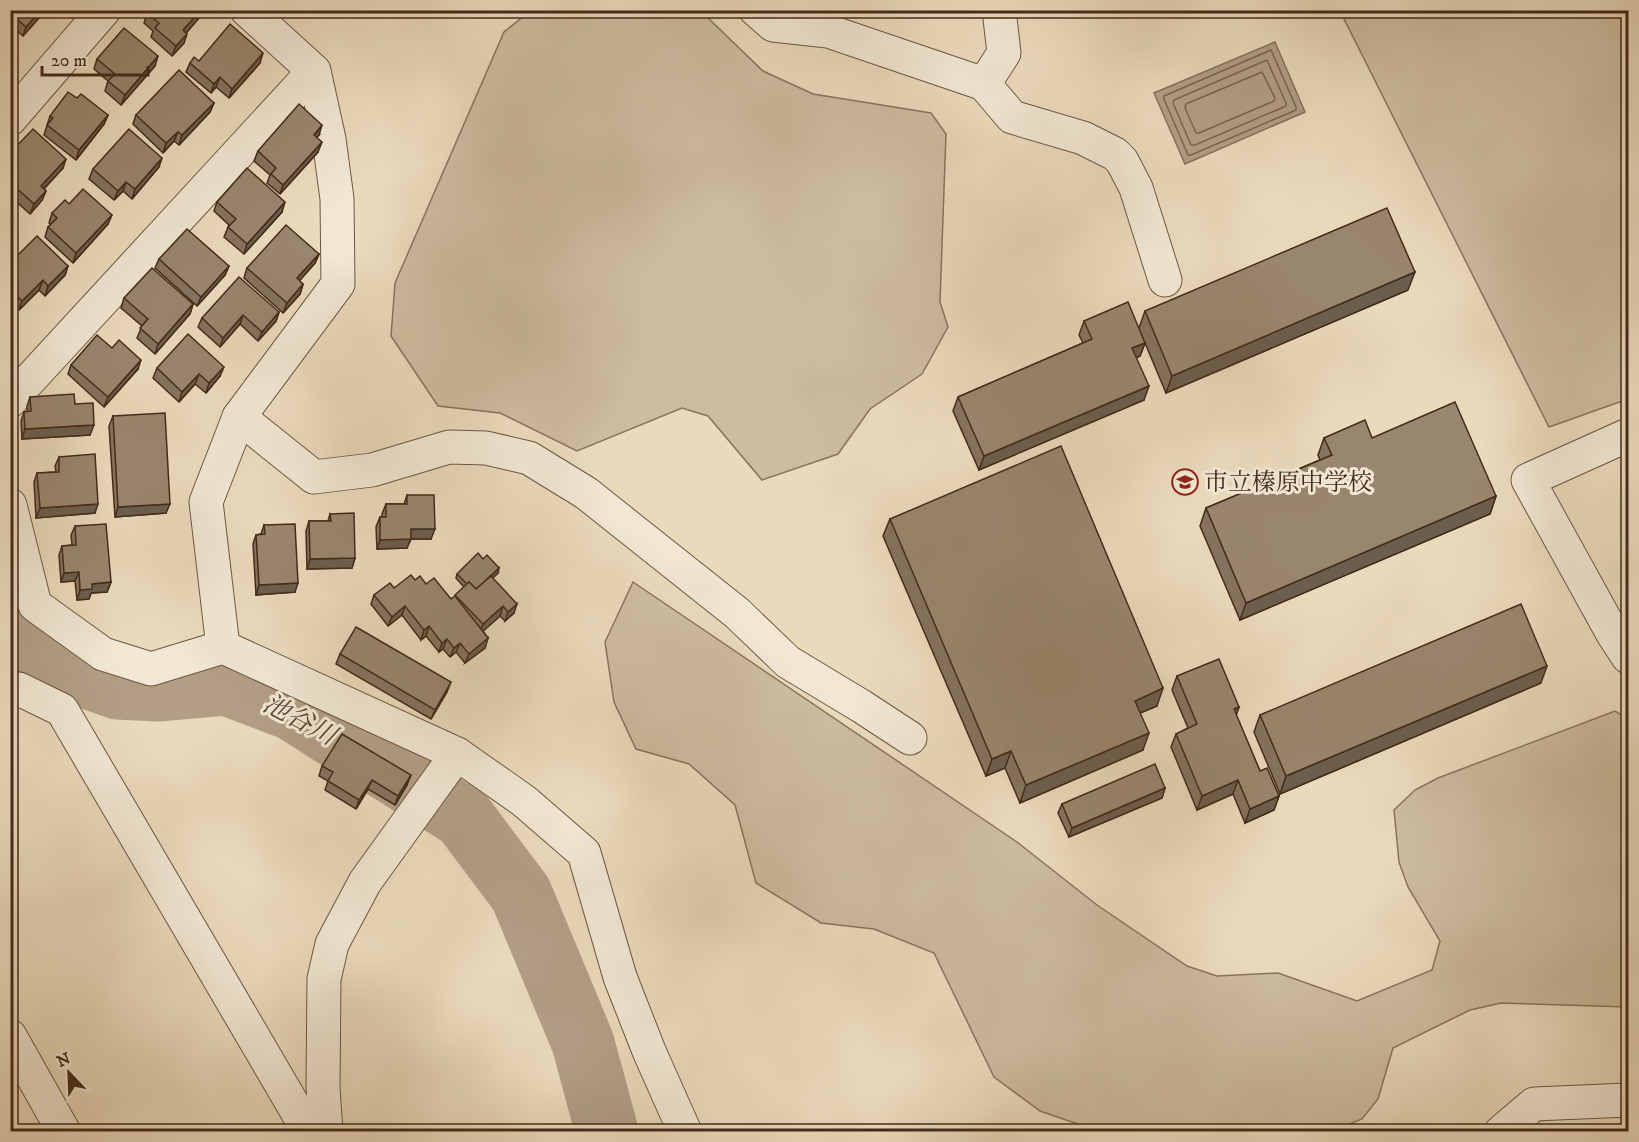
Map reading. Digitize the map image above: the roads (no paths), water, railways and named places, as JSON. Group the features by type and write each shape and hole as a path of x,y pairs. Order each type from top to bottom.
{"street":[{"path":"10,119 104,10"},
{"path":"223,646 206,502 239,417 338,284 337,199 329,139 314,71 247,10"},
{"path":"756,10 773,25 828,32 984,84 1012,117 1083,138 1115,154 1122,161 1143,208 1165,280"},
{"path":"984,84 1004,53 999,10"},
{"path":"10,401 314,71"},
{"path":"239,417 314,477 372,470 449,447 486,448 529,458 586,493 737,613 788,662 910,738"},
{"path":"1629,435 1528,480 1613,634 1629,657"},
{"path":"10,505 35,605 103,654 152,669 223,646 457,754 524,801 584,853 620,977 649,1051 685,1131"},
{"path":"10,694 20,689 62,710 309,1131"},
{"path":"326,1131 323,1088 324,979 332,944 365,882 457,754"},
{"path":"10,1036 64,1131"},
{"path":"1501,1131 1534,1104 1629,1100"}],"water":[{"path":"1275,42 1305,112 1185,164 1154,93"}],"waterway":[{"name":"池谷川","path":"10,622 26,655 117,688 158,690 226,684 292,709 464,818 521,894 583,1043 607,1132"}],"place":[{"name":"市立榛原中学校","path":"1185,482"}]}
